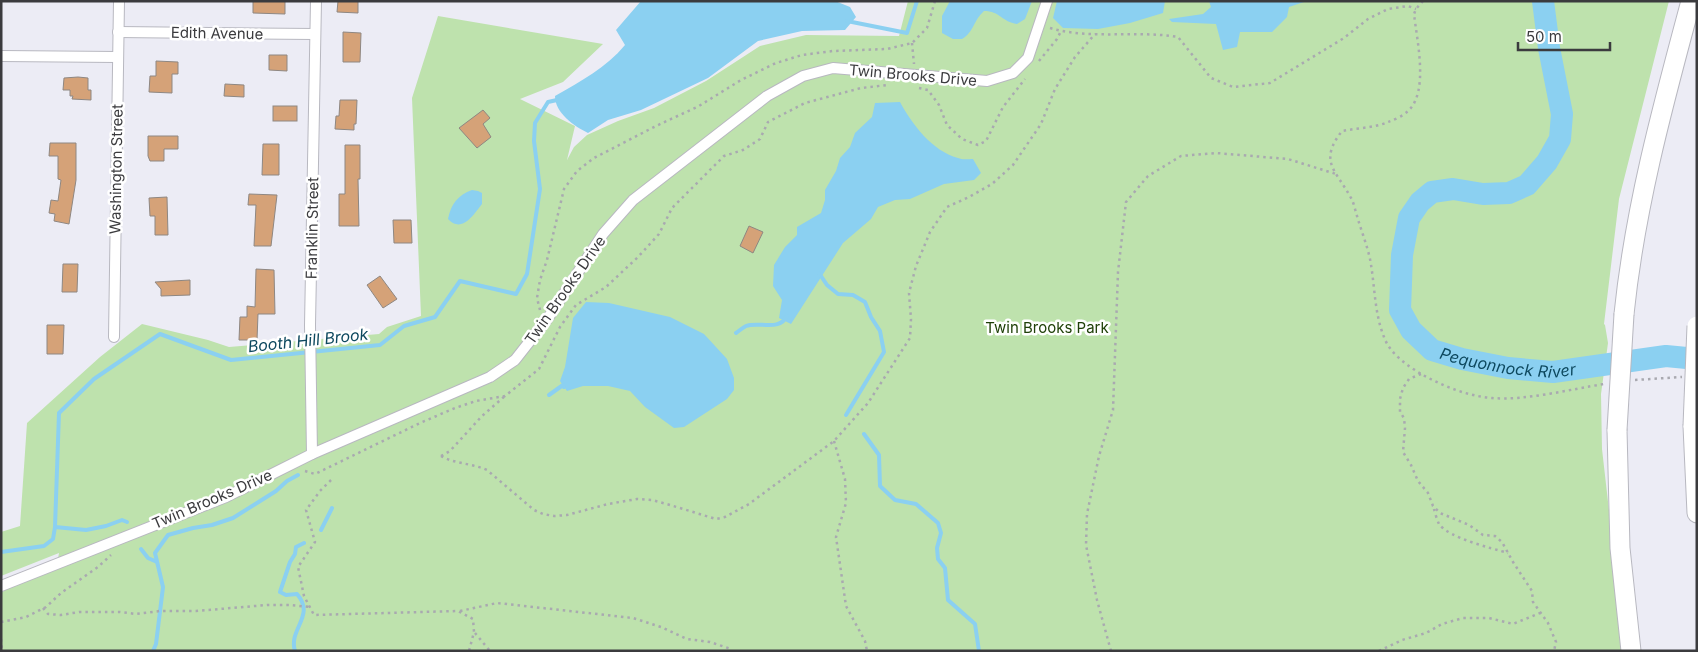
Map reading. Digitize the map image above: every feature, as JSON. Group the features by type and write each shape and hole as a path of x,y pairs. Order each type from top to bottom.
{"highway":[{"path":"1631,651 1620,548 1617,430 1624,314 1632,255 1648,166 1691,1"},
{"path":"1697,326 1694,426 1697,513"}],"street":[{"name":"Washington Street","path":"114,338 118,1"},
{"name":"Franklin Street","path":"312,454 310,325 316,1"},
{"name":"Twin Brooks Drive","path":"1,586 226,497 312,454 481,380 515,360 548,318 603,234 633,200 767,96 803,76 833,68 987,81 1013,74 1028,58 1047,1"},
{"name":"Edith Avenue","path":"118,32 315,34"},
{"path":"1,56 117,57"}],"path":[{"path":"540,311 537,298 540,280 547,260 564,189 576,171 594,158 699,106 741,80 776,63 802,55 887,48 912,43 927,28 934,1"},
{"path":"1423,1 1416,8 1414,14 1420,81 1419,93 1414,103 1408,112 1386,123 1342,131 1333,143 1330,159 1336,174 1352,199 1370,258 1375,307 1384,339 1398,358 1438,384 1460,392 1493,399 1609,384"},
{"path":"1040,25 1066,32 1157,34 1178,37 1212,78 1233,87 1270,83 1344,38 1368,19 1388,9 1408,6 1416,8"},
{"path":"505,396 482,416 450,452 441,456 452,462 486,470 526,504 543,514 554,516 567,515 608,504 637,499 652,500 716,519 749,504 834,442 868,403 910,338 909,293 916,266 930,232 946,207 970,198 992,184 1013,165 1041,124 1055,89 1075,57 1095,34"},
{"path":"1110,651 1086,545 1087,522 1099,456 1113,410 1118,272 1126,202 1148,176 1182,156 1216,153 1288,159 1336,174"},
{"path":"1421,374 1409,379 1403,388 1400,412 1404,418 1403,452 1418,482 1428,494 1440,524 1454,534 1482,546 1508,552"},
{"path":"1628,381 1685,377"},
{"path":"834,442 845,479 846,503 836,537 843,588 846,606 865,641 867,651"},
{"path":"331,480 306,510 315,542 298,567 304,596 314,616 458,611 497,603 633,618 661,627 687,639 710,642 731,649 731,651"},
{"path":"1433,506 1440,513 1469,525 1483,535 1495,536 1502,542 1532,591 1533,602 1548,623 1556,642 1554,651"},
{"path":"43,608 48,614 61,615 79,612 136,614 267,605 310,607"},
{"path":"458,611 472,619 474,632 469,651"},
{"path":"1378,651 1402,640 1426,633 1442,624 1463,618 1489,618 1513,624 1540,612"},
{"path":"474,632 490,651"},
{"path":"1,639 2,651"}],"green space":[{"name":"Twin Brooks Park","path":"908,1 1669,1 1619,199 1604,324 1608,343 1601,394 1602,449 1625,651 1,651 1,593 11,586 56,570 59,553 1,576 1,532 20,526 27,423 100,357 142,324 229,347 379,334 387,327 421,316 412,98 438,16 603,44 563,82 520,99 575,126 567,160 574,147 587,135 654,108 706,81 760,46 806,35 899,36"}],"water":[{"path":"641,1 835,1 850,7 856,17 845,30 802,31 758,41 708,78 641,110 608,120 588,133 566,118 558,108 555,96 593,74 618,53 625,45 616,30"},
{"path":"950,1 1032,1 1025,19 1017,24 989,11 984,11 966,36 962,39 953,39 942,33 942,16"},
{"path":"1057,1 1165,1 1163,13 1130,23 1098,29 1063,28 1053,18"},
{"path":"1209,1 1307,1 1289,7 1287,17 1272,32 1240,32 1237,47 1223,50 1216,24 1172,22 1169,19 1203,14 1211,7"},
{"path":"900,102 910,119 931,143 961,159 973,159 981,173 974,180 944,184 910,199 895,200 878,207 871,219 843,243 791,324 779,318 782,300 773,286 774,265 785,247 797,235 797,227 821,213 825,200 825,190 836,171 840,158 850,147 855,133 872,117 875,103"},
{"path":"472,190 482,193 482,204 467,221 458,224 453,223 448,219 453,205 459,197"},
{"path":"586,302 609,303 670,317 704,334 727,359 734,378 734,390 727,399 684,427 674,428 645,407 630,391 608,386 583,386 567,391 560,381 565,367 573,318"}],"building":[{"path":"253,1 285,1 285,14 253,13"},
{"path":"338,1 358,1 358,13 337,12"},
{"path":"343,32 361,33 360,62 343,62"},
{"path":"269,55 287,55 287,71 269,70"},
{"path":"156,61 178,62 178,74 172,74 172,93 149,92 150,76 156,76"},
{"path":"64,78 88,78 88,90 91,90 91,100 72,99 73,96 70,96 70,90 63,90"},
{"path":"225,84 244,85 244,97 224,96"},
{"path":"340,100 357,100 354,130 335,129 336,116 339,116"},
{"path":"273,106 297,106 297,121 273,121"},
{"path":"483,110 490,118 483,124 491,137 477,148 459,128"},
{"path":"148,136 178,136 178,149 164,149 164,161 150,161 148,156"},
{"path":"50,143 76,143 76,180 69,224 54,221 55,214 49,213 51,200 58,201 61,180 58,179 58,156 49,156"},
{"path":"263,144 279,144 279,175 262,175"},
{"path":"345,145 360,145 360,179 358,179 359,226 339,226 339,194 345,194"},
{"path":"249,194 277,195 271,246 254,246 256,205 248,205"},
{"path":"167,197 168,235 155,235 155,216 150,216 149,198"},
{"path":"393,220 411,220 412,243 394,243"},
{"path":"749,226 763,232 753,253 740,246"},
{"path":"63,264 78,264 77,292 62,292"},
{"path":"256,269 274,270 275,314 258,314 257,340 239,340 240,317 247,317 247,306 255,307"},
{"path":"380,276 397,299 383,308 367,285"},
{"path":"190,280 190,295 161,296 161,289 155,282"},
{"path":"47,325 64,325 63,354 47,354"}],"waterway":[{"name":"Booth Hill Brook","path":"847,21 907,33 917,1"},
{"name":"Pequonnock River","path":"1543,1 1549,48 1562,114 1560,139 1547,162 1527,185 1509,193 1483,194 1453,189 1432,192 1420,202 1409,218 1402,255 1400,310 1411,330 1432,350 1462,359 1508,368 1553,372 1666,356 1697,359"},
{"name":"Booth Hill Brook","path":"1,552 44,546 53,539 59,413 94,379 160,334 231,360 380,345 404,326 435,317 460,281 516,294 527,274 540,189 534,141 535,123 548,102 557,100"},
{"path":"819,273 827,285 838,294 853,295 865,302 871,317 880,331 884,352 846,415"},
{"path":"736,333 746,326 779,324 787,316"},
{"path":"549,395 563,385 564,387"},
{"name":"Booth Hill Brook","path":"864,434 879,455 880,486 895,500 916,504 938,523 941,533 937,548 938,559 945,568 948,600 975,624 979,651"},
{"path":"153,651 156,644 163,587 155,553 168,535 233,518 298,475"},
{"path":"321,530 332,508"},
{"path":"55,527 86,530 122,520 127,522"},
{"path":"295,651 295,636 304,609 297,594 286,595 280,592 296,547 304,543"},
{"path":"141,549 148,558 157,562"}]}
